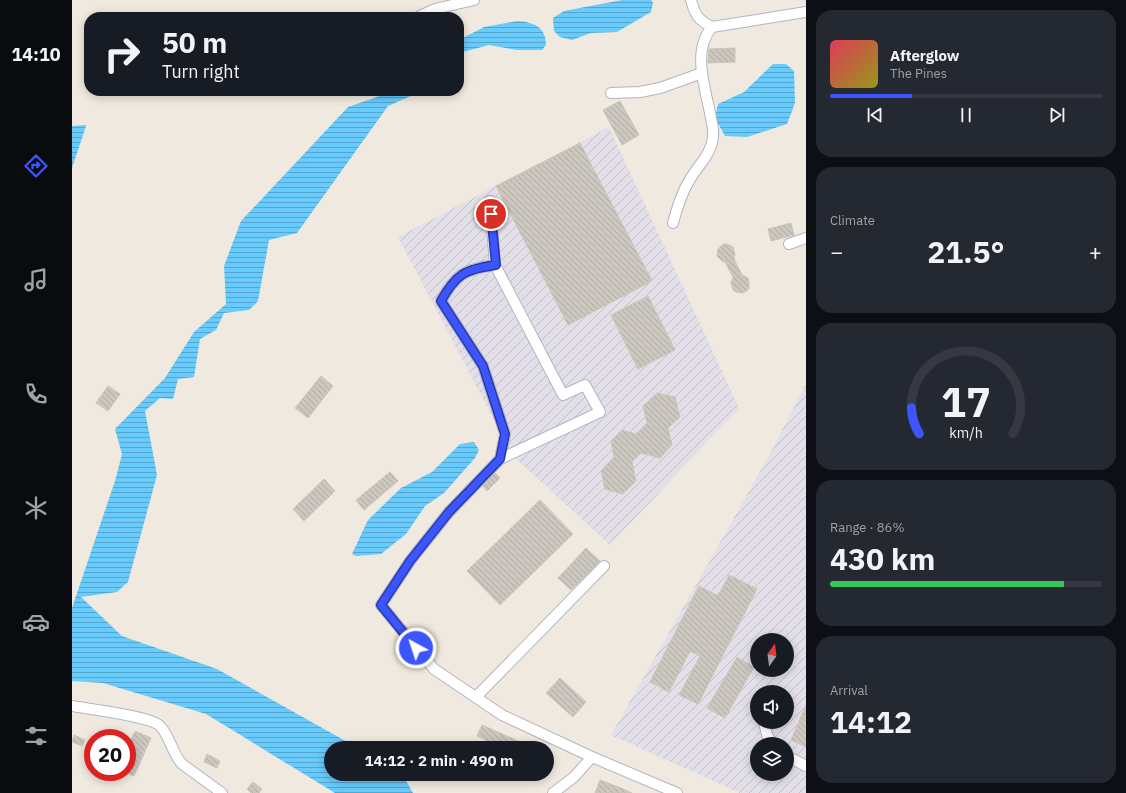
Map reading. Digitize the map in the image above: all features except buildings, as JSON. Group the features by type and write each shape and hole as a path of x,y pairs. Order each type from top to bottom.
{"street":[{"path":"429,12 435,9 474,0"},
{"path":"691,0 694,13 702,22 712,27 806,12"},
{"path":"673,223 679,201 689,181 703,160 709,154 712,146 714,134 701,64 702,47 706,34 712,27"},
{"path":"611,93 640,92 660,88 702,73"},
{"path":"490,201 496,265 563,394 585,384 600,412 500,459 449,512 410,561 381,605 434,669 502,715 600,762 677,793"},
{"path":"789,244 806,238"},
{"path":"496,265 476,267 461,274 448,288 441,301 483,366 505,434 500,459"},
{"path":"476,697 604,566"},
{"path":"72,706 142,718 157,723 162,728 177,758 182,764 222,793"},
{"path":"553,793 574,777 592,757"},
{"path":"794,760 806,766"}],"shaded area":[{"path":"609,127 739,408 610,545 513,456 398,237"},
{"path":"806,384 806,793 740,793 611,735 765,463"}],"water":[{"path":"622,0 651,0 653,3 651,12 617,32 591,33 572,40 560,37 554,31 553,18 564,11"},
{"path":"517,21 534,24 544,34 546,45 542,50 517,50 489,45 464,52 464,37 484,27"},
{"path":"773,64 786,64 794,71 795,103 787,124 747,137 725,136 715,118 718,104 744,92"},
{"path":"379,96 411,96 388,106 297,233 269,240 258,301 249,310 224,313 216,330 200,339 194,377 178,379 173,399 160,398 145,411 157,475 128,582 117,592 81,597 122,636 217,669 346,741 324,741 324,781 406,781 413,793 335,793 206,714 103,683 72,681 72,608 115,481 122,454 115,429 165,378 194,332 226,304 224,266 241,221 348,107"},
{"path":"72,126 86,126 72,168"},
{"path":"474,442 479,450 475,458 444,493 425,506 406,534 381,554 356,556 352,554 368,520 401,488 432,472 460,444"}],"route":[{"path":"416,648 381,605 410,561 449,512 500,459 505,434 483,366 441,301 448,288 461,274 476,267 496,265 491,214"}]}
